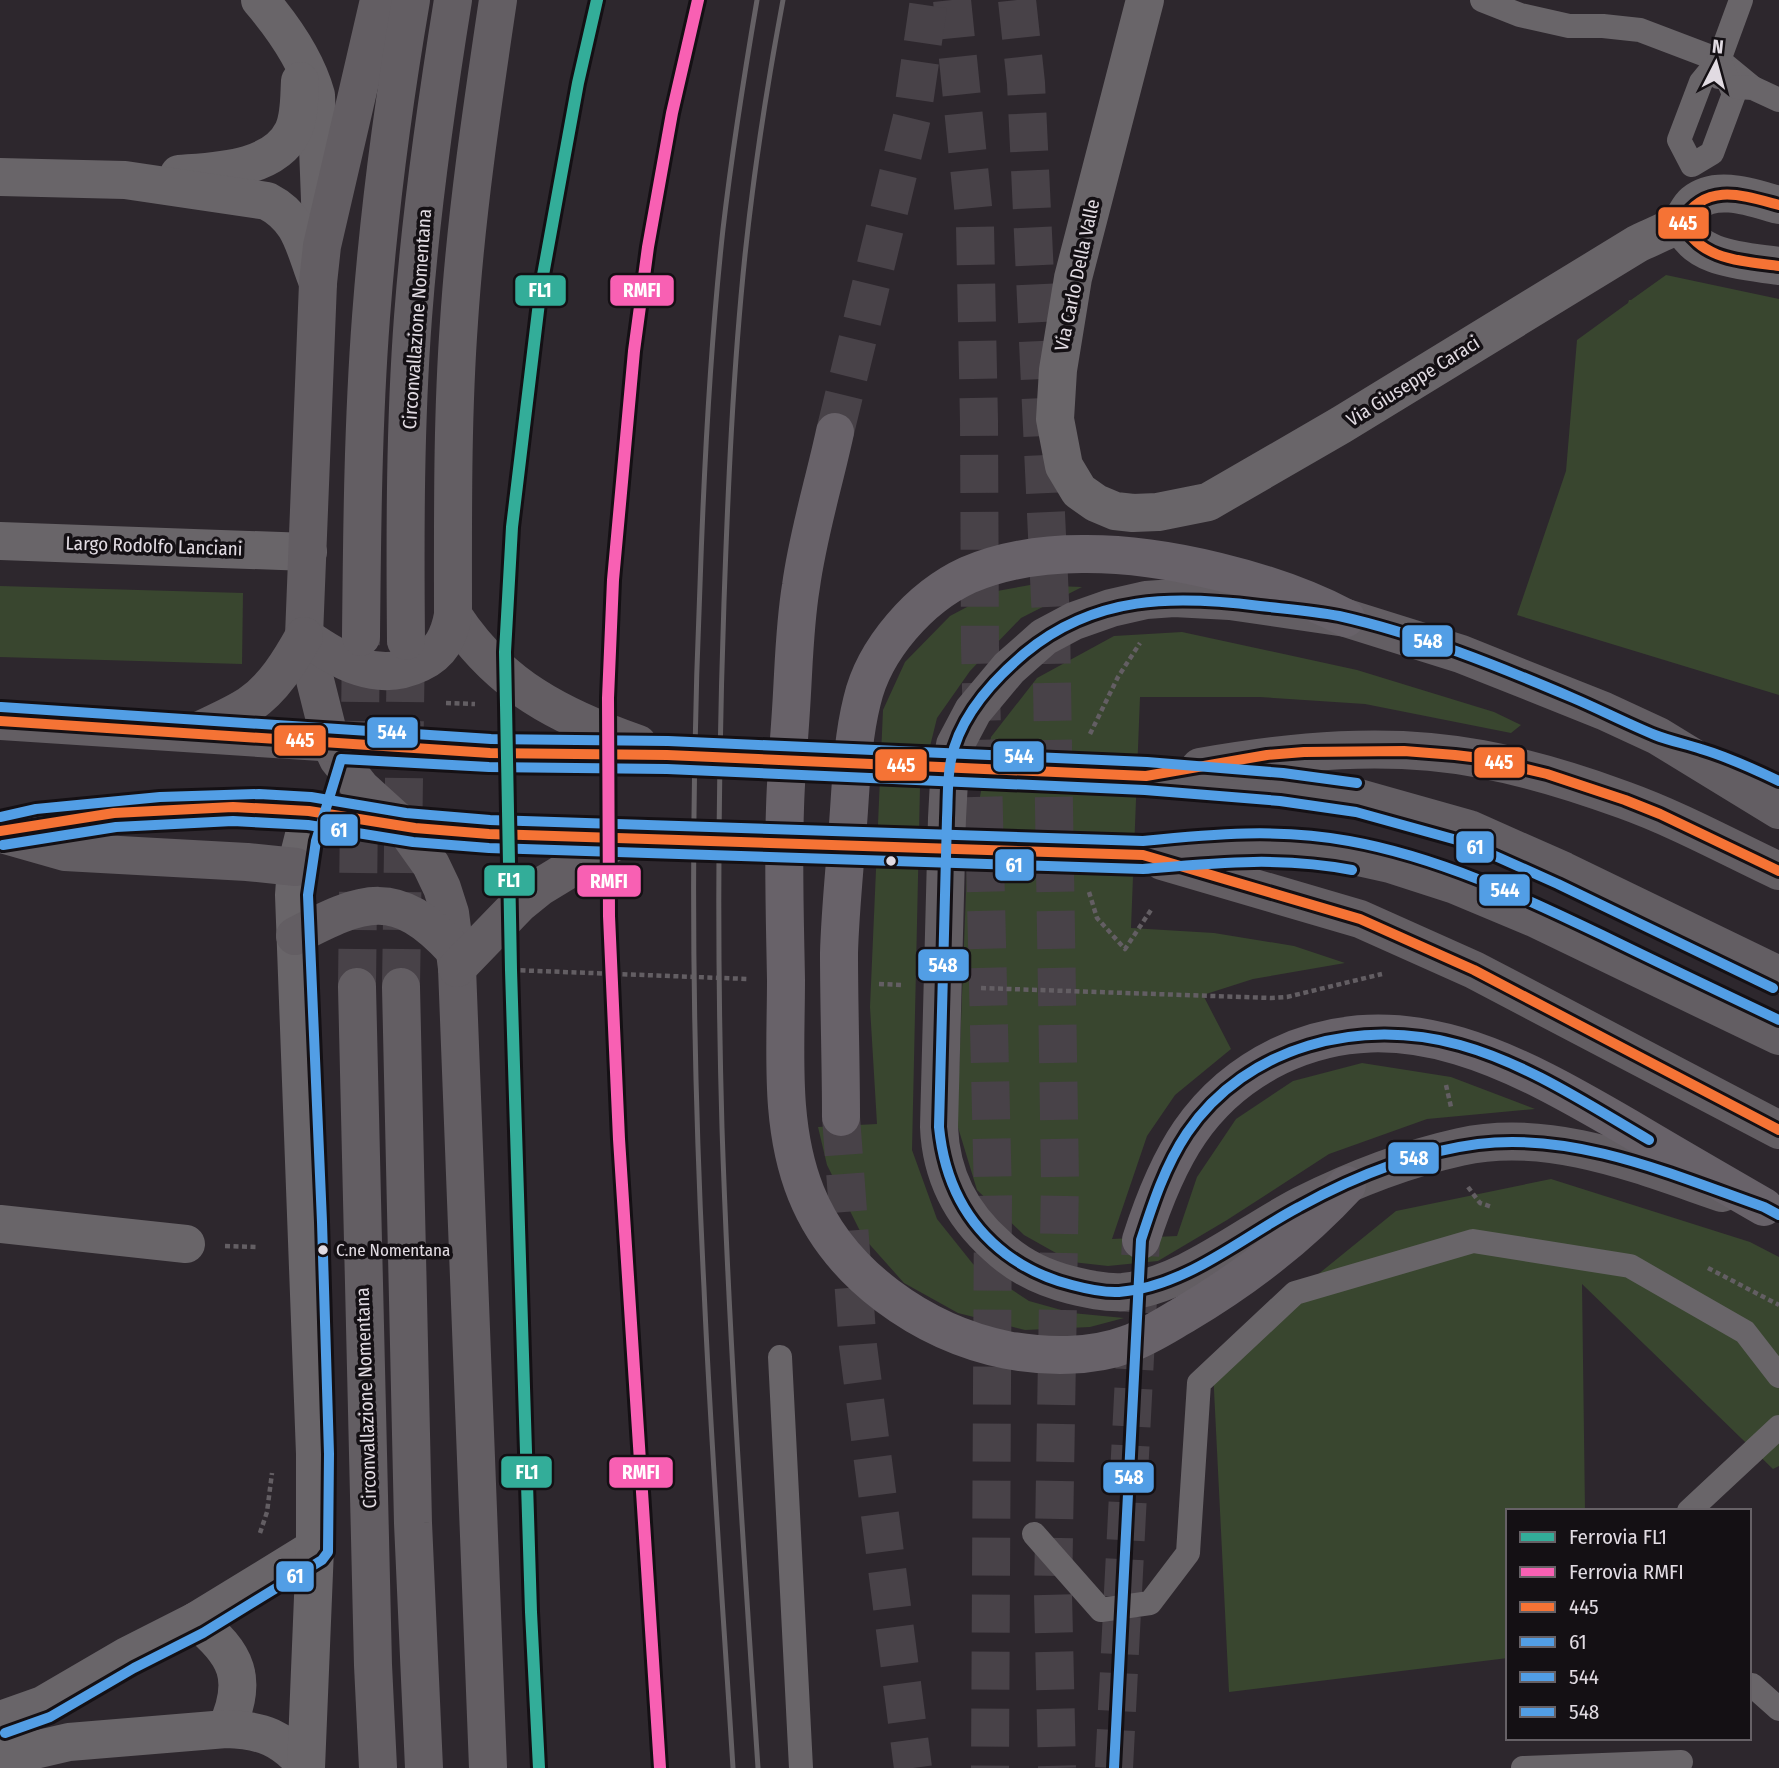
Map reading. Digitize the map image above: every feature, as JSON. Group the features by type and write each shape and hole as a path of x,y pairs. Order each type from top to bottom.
{"highway":[{"path":"835,432 801,585 785,810 785,1074 788,1122 802,1184 824,1227 851,1263 865,1276 900,1306 938,1328 975,1343 1026,1353 1090,1353 1127,1345 1212,1298 1279,1249 1347,1185"},
{"path":"841,1117 840,940 857,730 862,700 870,677 894,637 923,606 966,576 987,568 1031,557 1102,554 1201,569 1270,586 1317,602 1346,618"},
{"path":"1140,1240 1160,1184 1179,1147 1214,1100 1248,1073 1290,1051 1314,1042 1384,1032 1432,1038 1460,1045 1510,1064 1573,1096 1772,1211"}],"street":[{"path":"260,0 291,38 313,82 318,110 322,246"},
{"path":"379,0 322,246 318,283 304,636 331,744 338,759 361,788 404,827 425,854 442,888 450,913 455,959 488,1768"},
{"path":"361,637 363,478 371,320 400,69 411,0"},
{"name":"Circonvallazione Nomentana","path":"406,641 405,491 413,323 439,83 453,0"},
{"path":"304,636 350,664 376,671 394,672 403,671 429,658 449,634 453,615 454,442 459,321 473,177 498,0"},
{"name":"Via Carlo Della Valle","path":"1133,513 1115,511 1079,491 1063,466 1055,419 1060,349 1073,278 1145,0"},
{"path":"125,180 215,171 259,161 280,149 294,129 299,103 301,61"},
{"path":"0,177 125,180 267,201 289,216 301,236 318,283"},
{"path":"1693,194 1684,228 1691,240 1710,251 1736,259 1779,266"},
{"name":"Via Giuseppe Caraci","path":"1133,513 1158,512 1208,502 1341,425 1627,250 1693,194 1737,195 1779,205"},
{"name":"Largo Rodolfo Lanciani","path":"0,541 308,552"},
{"path":"1772,1211 1596,1153 1515,1142 1461,1147 1379,1171 1347,1185 1299,1207 1187,1272 1155,1286 1120,1292 1099,1291 1042,1276 1002,1251 985,1235 969,1218 950,1182 942,1156 939,1127 947,818 951,760 963,727 993,686 1027,651 1059,628 1111,608 1146,600 1193,598 1346,618 1461,654 1549,688 1658,736 1703,750 1779,781"},
{"path":"453,615 484,657 531,696 591,727 667,755"},
{"path":"194,733 248,705 261,695 289,662 304,636"},
{"path":"0,721 506,754 667,755 1146,776 1332,794 1359,798 1469,829 1564,871 1779,975"},
{"path":"1658,736 1779,810"},
{"path":"306,1767 315,1548 315,1454 295,936 296,867 331,744"},
{"path":"1146,776 1267,755 1304,752 1404,751 1480,758 1547,774 1625,800 1779,871"},
{"path":"0,832 37,823 235,807 310,811 404,827 508,835 1143,855 1268,846 1345,854 1390,864 1455,885 1534,918 1779,1036"},
{"path":"0,832 30,844 65,852 296,867"},
{"path":"455,959 540,887 619,839"},
{"path":"1143,855 1360,919 1474,970 1779,1130"},
{"path":"295,936 351,910 380,905 415,915 438,932 455,959"},
{"name":"Circonvallazione Nomentana","path":"357,987 373,1665 378,1765"},
{"path":"401,987 413,1523 424,1768"},
{"path":"0,1224 186,1244"},
{"path":"0,1720 43,1705 127,1656 196,1621 315,1548"},
{"path":"196,1621 222,1644 239,1680 238,1698 226,1729"},
{"path":"0,1758 50,1745 84,1740 226,1729 247,1730 271,1737 286,1745 306,1767"}],"lane":[{"path":"1482,0 1520,15 1569,26 1640,30 1719,60 1734,89 1693,194"},
{"path":"1693,194 1679,140 1701,82 1719,60 1741,0"},
{"path":"1719,60 1734,89 1779,100"},
{"path":"1034,1534 1101,1610 1150,1603 1188,1553 1199,1383 1295,1293 1473,1241 1630,1266 1745,1332 1779,1376"},
{"path":"780,1357 801,1768"},
{"path":"1691,1509 1779,1427"},
{"path":"1751,1685 1779,1709"},
{"path":"1523,1768 1681,1756"}],"path":[{"path":"1118,677 1144,638"},
{"path":"446,703 487,704"},
{"path":"1097,918 1125,948 1151,910"},
{"path":"1445,1080 1454,1120"},
{"path":"1465,1174 1468,1188 1479,1203 1503,1209"},
{"path":"1707,1268 1779,1305"}],"green space":[{"path":"1666,275 1779,299 1779,695 1517,615 1566,471 1577,340"},
{"path":"1030,585 1082,587 1021,618 970,671 937,718 920,787 912,1150 937,1219 973,1264 1029,1301 1072,1313 1124,1318 1090,1327 1025,1330 958,1313 904,1283 863,1237 827,1165 818,1127 877,1124 870,1007 883,710 905,662 950,616 997,591"},
{"path":"0,586 243,593 242,664 0,657"},
{"path":"1182,632 1357,670 1494,712 1521,725 1511,733 1365,704 1260,697 1140,697 1131,928 1214,933 1294,946 1345,963 1253,979 1203,995 1231,1049 1175,1095 1147,1136 1112,1239 1177,1236 1197,1177 1236,1119 1293,1081 1362,1063 1451,1077 1535,1109 1427,1119 1329,1154 1158,1261 1108,1266 1072,1262 1024,1235 977,1190 957,1124 967,867 991,737 1037,678 1114,636"},
{"path":"1551,1179 1750,1242 1779,1257 1779,1466 1773,1469 1582,1284 1585,1509 1506,1509 1506,1658 1229,1692 1213,1370 1295,1293 1396,1211"}],"tunnel":[{"path":"835,432 912,117 929,0"},
{"path":"952,0 975,226 980,646 993,1197 990,1768"},
{"path":"1017,0 1026,83 1051,621 1060,1180 1053,1594 1057,1768"},
{"path":"357,987 361,637"},
{"path":"401,987 406,641"},
{"path":"841,1117 858,1346 913,1768"},
{"path":"1114,1768 1141,1240"}],"railway":[{"path":"733,1768 700,1200 694,937 695,761 703,496 714,318 730,171 757,0"},
{"path":"758,1768 737,1448 725,1208 719,997 719,799 726,559 737,342 752,191 783,0"}],"rail line":[{"name":"FL1","path":"539,1768 531,1612 511,970 505,652 512,527 541,286 578,83 597,0"},
{"name":"RMFI","path":"660,1768 619,1139 609,916 608,698 613,580 634,351 648,247 672,113 698,0"}],"transit line":[{"name":"445","path":"1779,205 1738,195 1713,196 1692,209 1682,221 1689,234 1710,251 1736,260 1779,266"},
{"name":"548","path":"1779,781 1721,756 1655,735 1545,686 1458,652 1339,616 1228,602 1166,601 1107,610 1079,620 1052,634 1025,653 1001,675 969,715 955,744 948,789 939,1127 951,1181 968,1213 991,1241 1006,1254 1038,1273 1063,1283 1101,1291 1119,1292 1167,1281 1213,1259 1278,1219 1341,1186 1408,1160 1478,1144 1552,1144 1588,1150 1660,1170 1764,1207 1779,1215"},
{"name":"544","path":"1,707 491,739 668,741 1147,762 1283,773 1357,783"},
{"name":"445","path":"0,721 490,753 667,755 1146,776 1267,755 1304,752 1404,751 1455,755 1480,758 1547,774 1625,800 1779,871"},
{"name":"61","path":"5,1733 50,1717 134,1668 203,1633 322,1560 328,1552 329,1454 322,1222 308,895 316,841 341,759 489,767 667,769 1145,790 1280,801 1356,812 1464,842 1558,884 1773,988"},
{"name":"544","path":"0,817 36,809 160,797 259,794 311,797 406,813 490,820 1143,841 1272,833 1323,837 1382,848 1478,879 1572,920 1779,1020"},
{"name":"445","path":"0,831 114,813 233,807 309,811 415,828 489,834 1143,855 1360,919 1474,970 1779,1130"},
{"name":"61","path":"3,845 116,827 233,821 308,825 413,842 489,848 1143,869 1273,862 1352,870"},
{"name":"548","path":"1114,1768 1141,1240 1172,1158 1187,1133 1212,1103 1241,1078 1274,1059 1309,1045 1346,1037 1422,1037 1460,1045 1510,1063 1558,1086 1649,1140"}],"place":[{"name":"C.ne Nomentana","path":"323,1250"}]}
